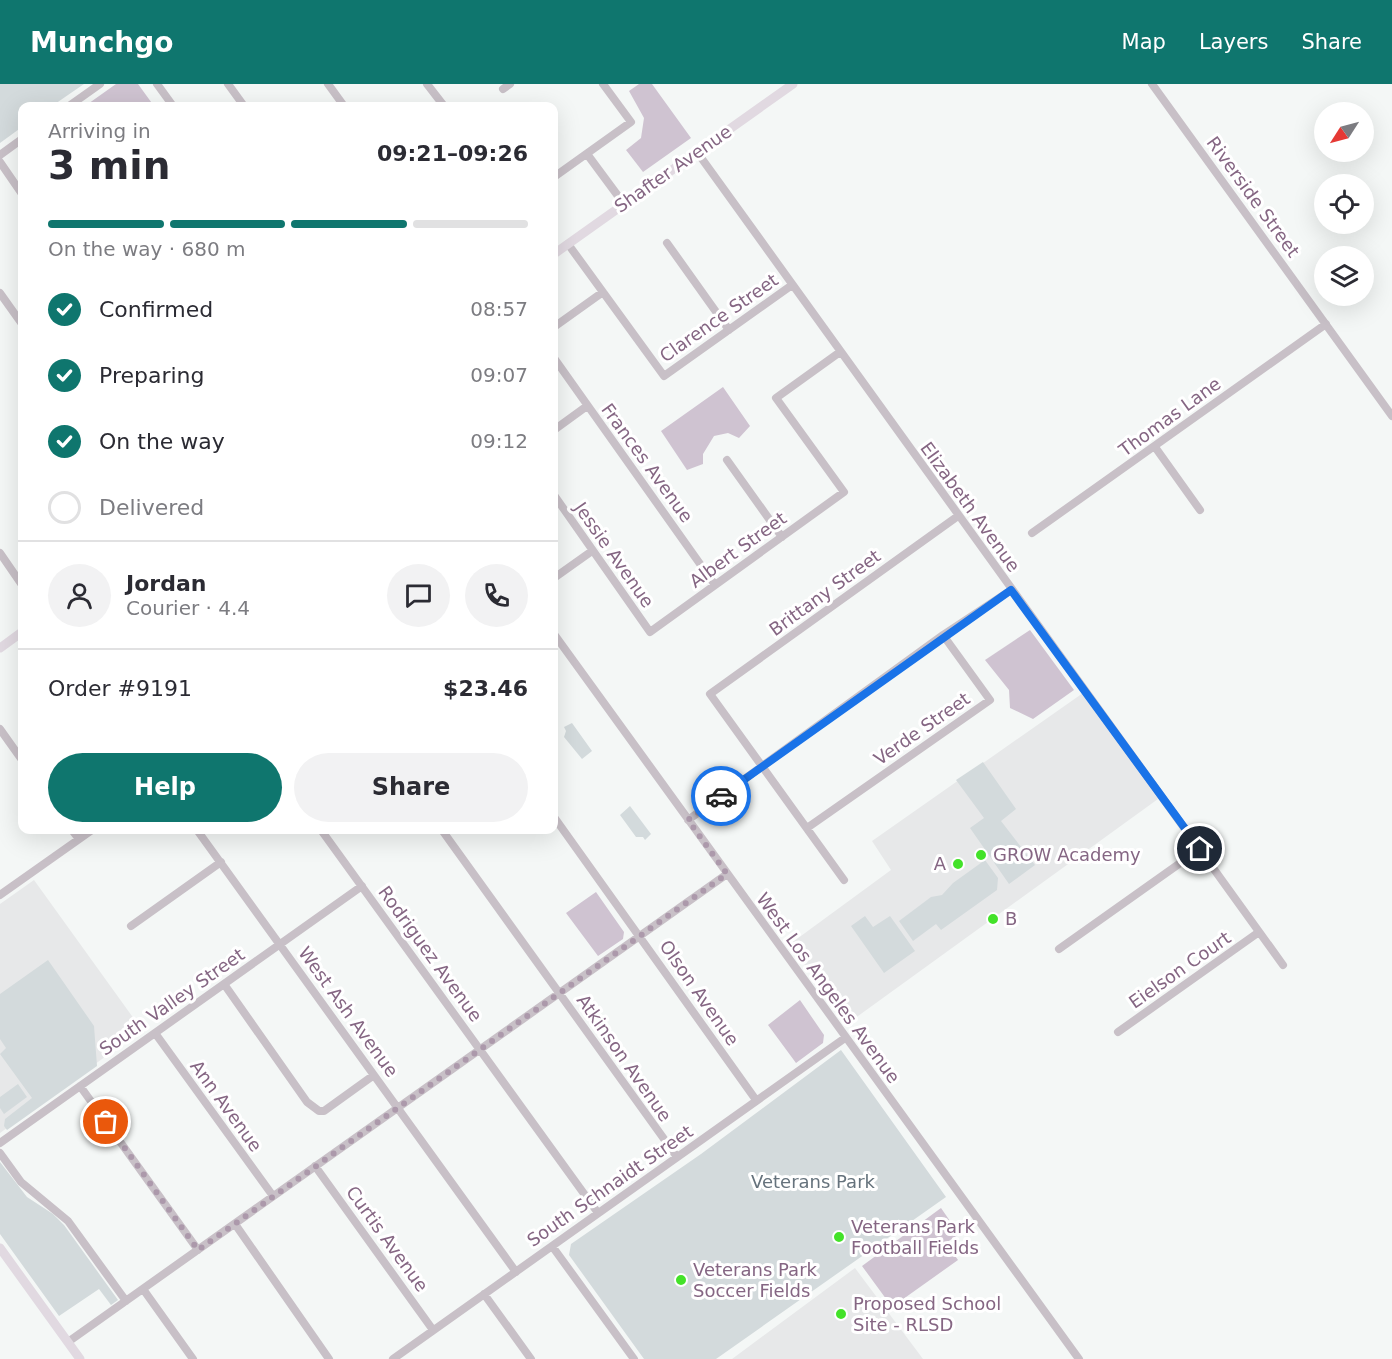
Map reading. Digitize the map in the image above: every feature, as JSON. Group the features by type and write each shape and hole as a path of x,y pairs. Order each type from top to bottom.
{"main road":[{"name":"Shafter Avenue","path":"558,251 793,84"},
{"path":"0,648 18,635"},
{"path":"0,1248 80,1359"}],"street":[{"path":"75,102 100,84"},
{"path":"157,84 170,102"},
{"path":"228,84 241,102"},
{"path":"328,84 341,102"},
{"path":"427,84 441,102"},
{"path":"558,174 631,122 603,84"},
{"name":"Riverside Street","path":"1152,84 1392,416"},
{"path":"0,155 18,142"},
{"name":"Elizabeth Avenue","path":"697,152 1283,965"},
{"path":"586,154 624,204"},
{"path":"0,162 18,188"},
{"path":"667,243 729,330"},
{"path":"558,324 603,292 568,244"},
{"name":"Clarence Street","path":"603,292 664,376 792,285"},
{"path":"0,293 18,318"},
{"name":"Thomas Lane","path":"1032,533 1326,324"},
{"name":"Albert Street","path":"650,632 844,492 776,398 840,352"},
{"name":"Frances Avenue","path":"558,364 715,585"},
{"path":"558,427 587,406"},
{"path":"1155,447 1200,510"},
{"path":"727,460 782,537"},
{"name":"Jessie Avenue","path":"558,501 650,632"},
{"name":"Brittany Street","path":"762,766 710,694 958,516"},
{"path":"558,575 592,551"},
{"path":"0,553 18,579"},
{"path":"688,820 943,636 1011,590"},
{"name":"Verde Street","path":"807,828 990,700 943,636"},
{"name":"West Los Angeles Avenue","path":"558,641 1079,1359"},
{"path":"0,729 18,754"},
{"path":"762,766 844,880"},
{"name":"Olson Avenue","path":"558,823 756,1100"},
{"path":"75,834 79,839"},
{"path":"0,895 86,834"},
{"name":"West Ash Avenue","path":"200,834 516,1272"},
{"name":"Rodriguez Avenue","path":"324,834 598,1213"},
{"name":"Atkinson Avenue","path":"445,834 677,1157"},
{"path":"1059,949 1200,849"},
{"path":"131,926 220,862"},
{"path":"68,1342 727,874"},
{"name":"South Valley Street","path":"0,1143 362,886"},
{"name":"Eielson Court","path":"1118,1032 1259,932"},
{"path":"224,984 307,1102 319,1111 324,1111 374,1075"},
{"name":"Ann Avenue","path":"155,1033 273,1196"},
{"name":"South Schnaidt Street","path":"393,1359 845,1038"},
{"path":"80,1086 198,1250"},
{"path":"0,1153 21,1182 68,1221 126,1301"},
{"name":"Curtis Avenue","path":"315,1166 434,1330"},
{"path":"235,1224 329,1359"},
{"path":"552,1246 634,1359"},
{"path":"143,1289 193,1359"},
{"path":"484,1294 531,1359"}],"shaded area":[{"path":"116,84 138,84 151,102 91,102"},
{"path":"639,84 652,84 691,138 643,172 626,150 641,138 644,118 629,91"},
{"path":"723,387 750,426 739,438 728,433 714,436 703,454 703,464 687,470 661,431"},
{"path":"1030,630 1074,690 1033,719 1010,708 1009,690 985,660"},
{"name":"GROW Academy","path":"1083,693 1158,799 847,1024 790,944 891,870 872,841"},
{"path":"34,880 142,1030 0,1133 0,904"},
{"path":"596,892 624,932 623,939 598,956 566,913"},
{"path":"800,1000 824,1035 823,1043 796,1063 768,1025"},
{"path":"941,1208 959,1234 946,1243 958,1260 892,1307 862,1266"},
{"name":"Proposed School Site - RLSD","path":"855,1268 923,1359 732,1359"}],"green space":[{"path":"0,84 84,84 58,102 18,102 18,130 0,143"},
{"path":"572,723 592,751 582,759 564,737 566,731 564,727"},
{"path":"983,762 1016,809 1001,821 1035,865 1009,884 970,828 984,818 956,780"},
{"path":"630,806 651,834 645,840 643,837 636,837 620,815"},
{"path":"985,860 998,878 997,890 941,930 936,924 913,941 899,921 931,897 942,895 953,883"},
{"path":"865,916 873,927 890,916 915,951 884,973 851,926"},
{"path":"48,960 94,1026 97,1066 7,1130 4,1126 5,1119 32,1098 0,1054 6,1048 0,1039 0,994"},
{"name":"Veterans Park","path":"841,1050 946,1197 716,1359 644,1359 569,1255 571,1244 701,1154"},
{"path":"18,1084 27,1097 4,1114 0,1108 0,1097"},
{"path":"0,1162 27,1197 53,1214 64,1225 118,1300 111,1305 99,1289 59,1316 0,1234"}],"way so far":[{"path":"106,1122 198,1250 727,874 688,820 721,796"}],"place":[{"name":"GROW Academy","path":"981,855"},
{"name":"A","path":"958,864"},
{"name":"B","path":"993,919"},
{"name":"Veterans Park Football Fields","path":"839,1237"},
{"name":"Veterans Park Soccer Fields","path":"681,1280"},
{"name":"Proposed School Site - RLSD","path":"841,1314"}],"route":[{"path":"721,796 943,636 1011,590 1200,849"}]}
